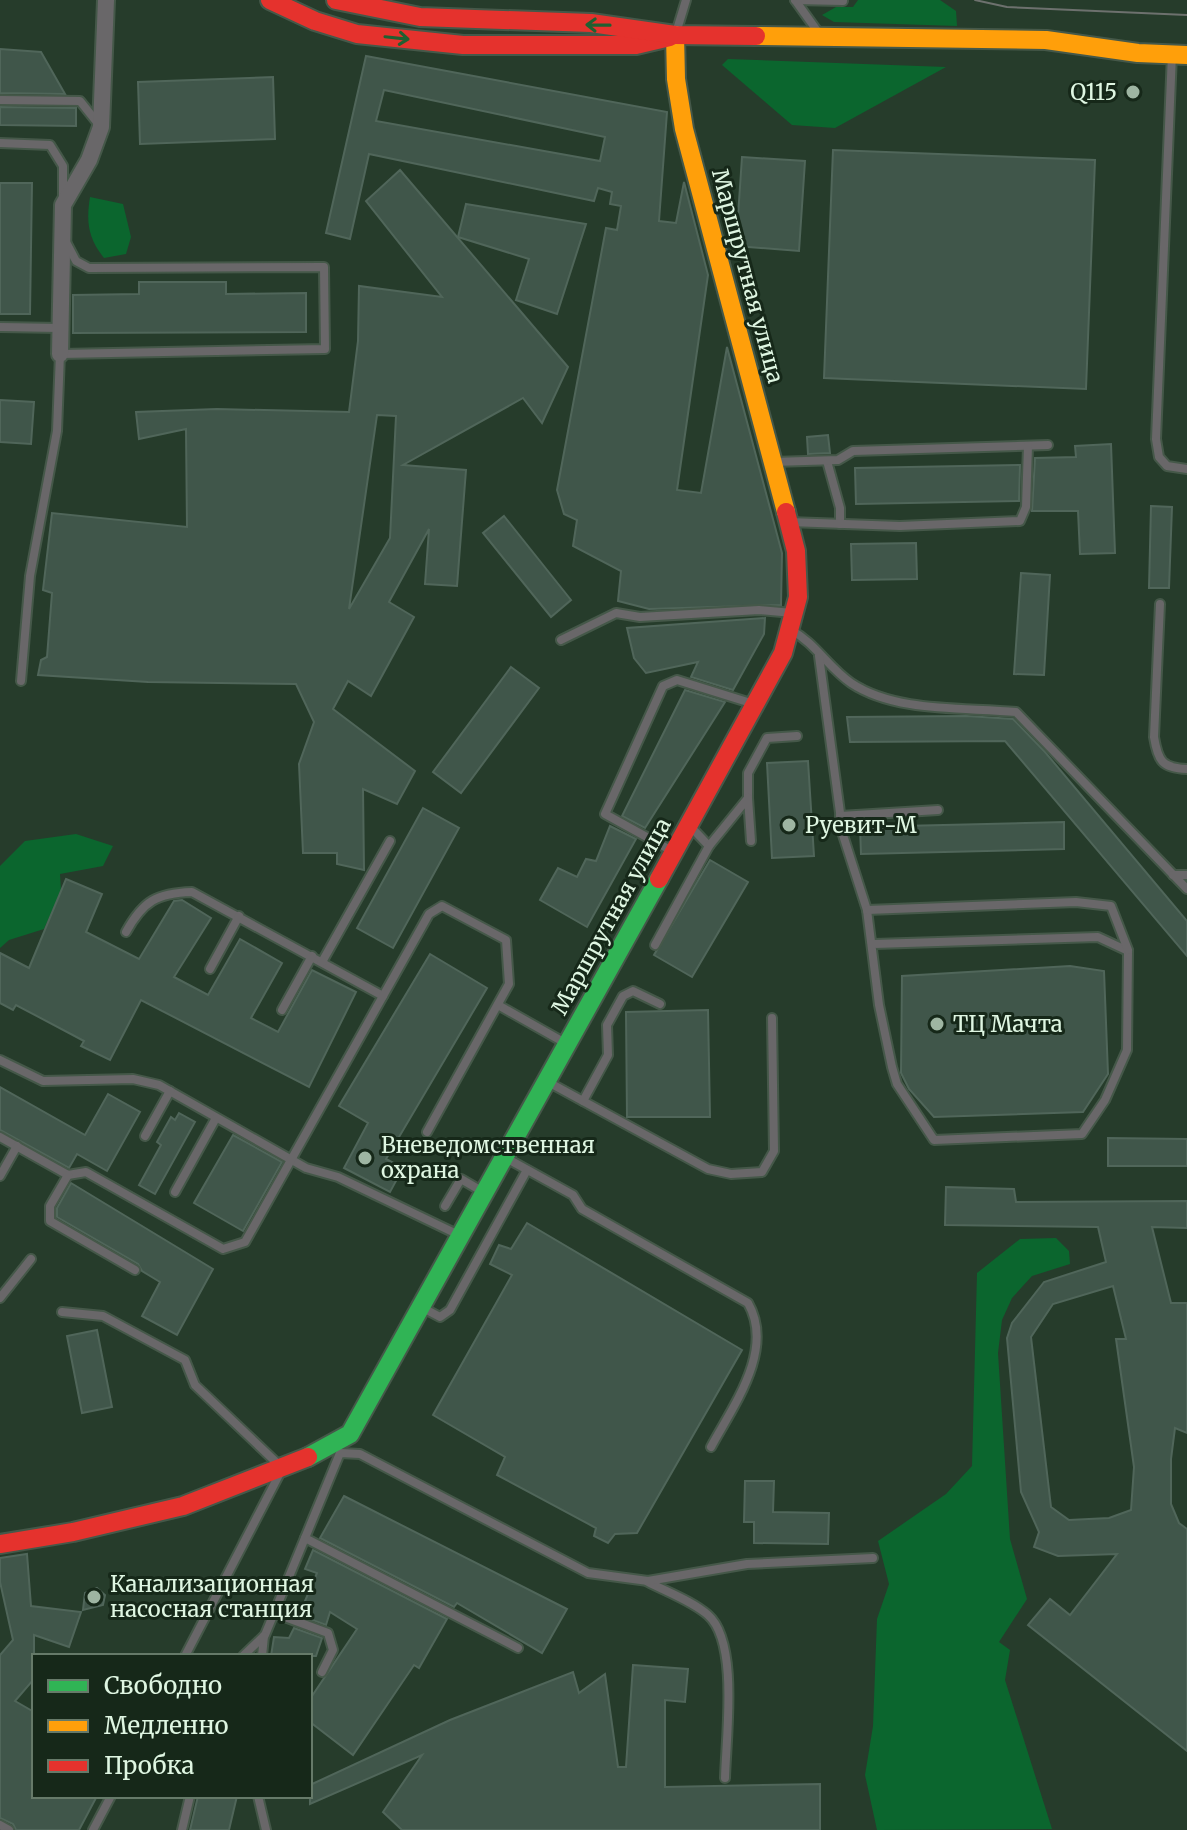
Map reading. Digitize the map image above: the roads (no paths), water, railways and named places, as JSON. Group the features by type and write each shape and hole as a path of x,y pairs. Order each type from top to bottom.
{"street":[{"path":"60,354 63,205 89,160 101,127 106,0"},
{"path":"270,0 315,21 357,34 463,45 636,45 675,35"},
{"path":"336,0 462,23 637,26 675,35 1046,40 1180,54"},
{"name":"Маршрутная улица","path":"0,1544 163,1512 338,1449 354,1428 423,1308 783,653 798,597 796,551 684,129 676,79 675,35"}],"lane":[{"path":"795,0 843,1"},
{"path":"795,0 821,36"},
{"path":"675,35 687,1"},
{"path":"357,34 363,4"},
{"path":"1180,54 1156,439 1159,457 1167,466 1187,469"},
{"path":"0,100 80,101 101,127"},
{"path":"0,143 50,145 64,172 63,205"},
{"path":"21,681 32,561 57,431 60,354 325,349 324,267 89,268 76,261 63,229"},
{"path":"0,327 60,328"},
{"path":"772,462 838,460 853,451 1048,445"},
{"path":"788,522 900,526 1020,521 1026,507 1028,446"},
{"path":"827,461 840,508 840,524"},
{"path":"1160,604 1154,737 1157,758 1165,766 1187,769"},
{"path":"561,640 616,613 640,617 759,610 793,621 811,641 819,656 840,816 867,910 874,944 879,1005 897,1084 934,1140 1082,1134 1105,1100 1127,1050 1128,951 1111,906 1076,902 867,910"},
{"path":"819,656 861,689 885,698 1016,712 1187,889"},
{"path":"674,852 605,814 663,686 677,680 755,704"},
{"path":"751,841 748,773 767,738 797,736"},
{"path":"655,945 709,846 748,798"},
{"path":"840,816 938,810"},
{"path":"689,825 709,846"},
{"path":"322,962 390,841"},
{"path":"1173,875 1187,875"},
{"path":"126,932 142,905 178,892 204,896 383,996"},
{"path":"0,1137 68,1175 86,1172 223,1249 245,1242 429,914 442,906 506,940 509,984 427,1132"},
{"path":"210,969 239,916"},
{"path":"874,944 1098,937 1128,951"},
{"path":"282,1010 312,956"},
{"path":"583,1101 608,1055 607,1025 623,996 633,991 660,1004"},
{"path":"498,1005 568,1044"},
{"path":"547,1081 708,1169 731,1174 762,1172 774,1151 772,1018"},
{"path":"0,1060 43,1081 133,1079 170,1091 291,1160 338,1177 462,1237"},
{"path":"145,1136 170,1091"},
{"path":"175,1192 216,1118"},
{"path":"0,1176 17,1146"},
{"path":"505,1158 573,1195 582,1209 748,1303 754,1322 754,1364 711,1447"},
{"path":"423,1308 440,1317 450,1310 527,1170"},
{"path":"68,1175 50,1206 50,1221 135,1270"},
{"path":"445,1206 461,1179 486,1193"},
{"path":"0,1298 31,1259"},
{"path":"62,1312 103,1316 185,1360 195,1385 283,1468 186,1654"},
{"path":"262,1654 265,1635 338,1449 360,1454 588,1573 648,1581 747,1564 873,1558"},
{"path":"305,1538 518,1648"},
{"path":"648,1581 707,1614 722,1632 727,1666 725,1778"},
{"path":"274,1613 328,1633 333,1650 322,1672"},
{"path":"245,1654 265,1635"},
{"path":"93,1830 110,1798"},
{"path":"182,1830 190,1798"},
{"path":"258,1798 266,1830"},
{"path":"0,1825 9,1830"}],"tram line":[{"path":"975,0 1007,7 1187,15"}],"place":[{"name":"Q115","path":"1133,92"},
{"name":"Руевит-М","path":"789,825"},
{"name":"ТЦ Мачта","path":"937,1024"},
{"name":"Вневедомственная охрана","path":"365,1158"},
{"name":"Канализационная насосная станция","path":"94,1597"}]}
